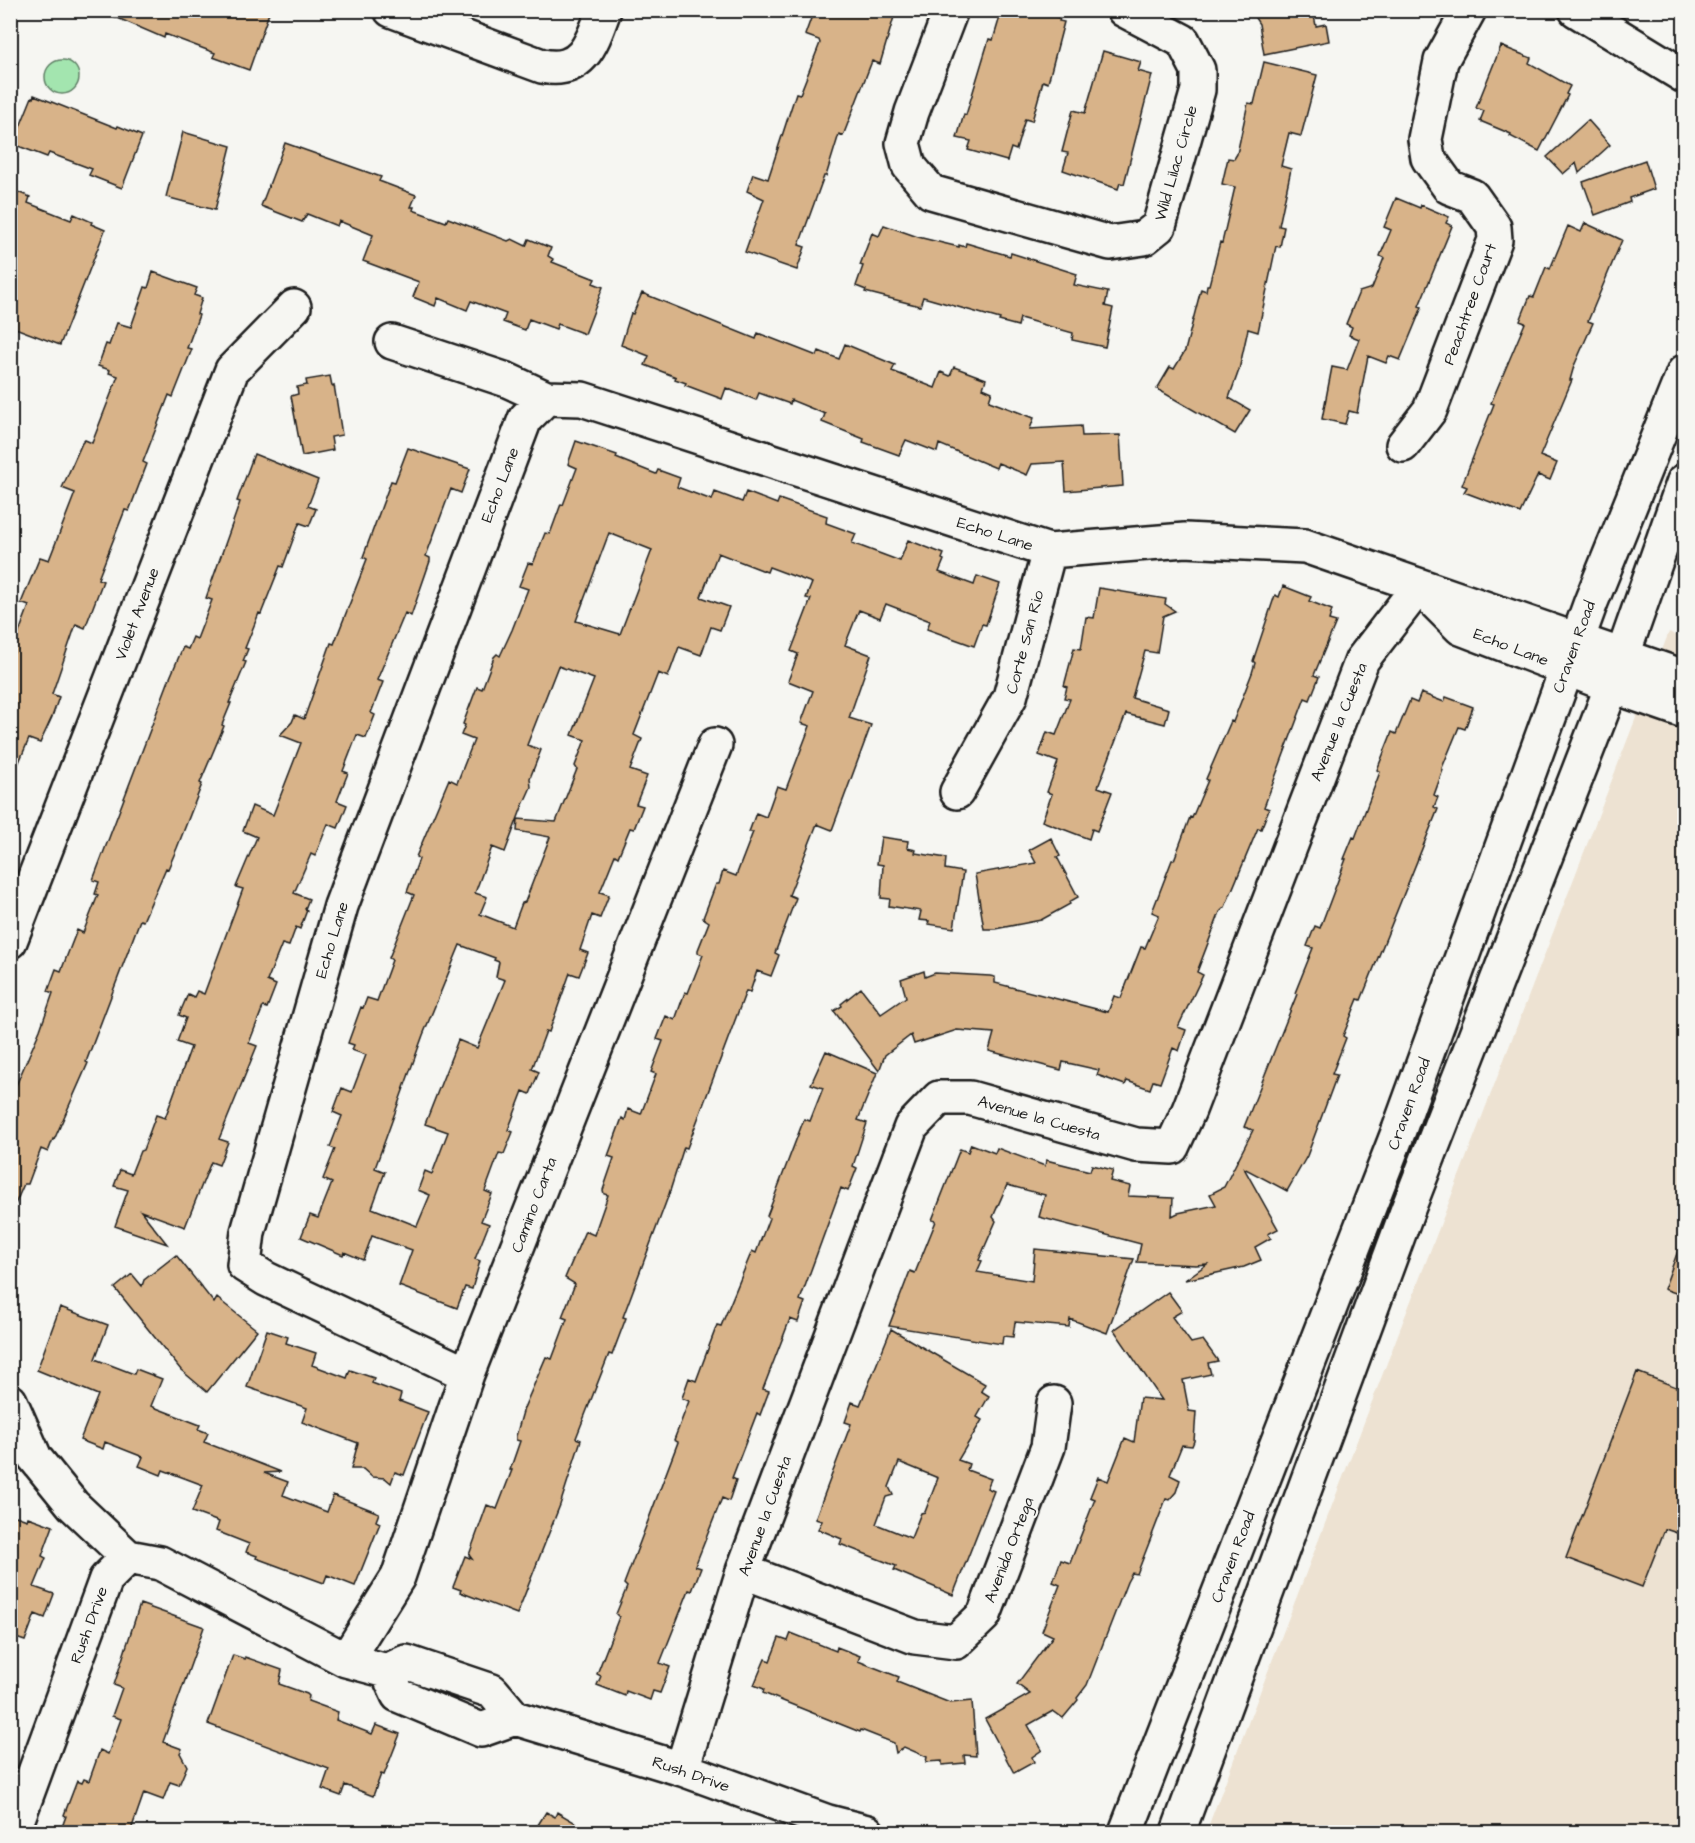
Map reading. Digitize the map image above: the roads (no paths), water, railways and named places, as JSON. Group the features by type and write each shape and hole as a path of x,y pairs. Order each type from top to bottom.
{"street":[{"path":"391,10 554,69 568,67 582,56 593,40 604,10"},
{"name":"Wild Lilac Circle","path":"951,10 912,112 903,143 909,166 931,192 1110,243 1144,238 1159,226 1198,90 1198,70 1183,41 1124,10"},
{"name":"Peachtree Court","path":"1403,445 1430,410 1495,240 1494,227 1472,196 1449,187 1428,158 1425,139 1441,61 1470,10"},
{"path":"1576,10 1684,76"},
{"name":"Violet Avenue","path":"10,941 232,370 294,307"},
{"name":"Echo Lane","path":"392,342 507,380 546,398 582,399 1049,551 1185,540 1305,546 1419,586 1464,582 1518,601 1571,654"},
{"name":"Craven Road","path":"1126,1833 1399,1130 1571,654 1684,372"},
{"name":"Echo Lane","path":"467,1374 266,1279 244,1265 248,1232 341,906 525,419 546,398"},
{"path":"1178,1833 1411,1200 1617,671 1684,482"},
{"name":"Corte San Rio","path":"957,792 1010,697 1049,551"},
{"name":"Echo Lane","path":"1419,586 1461,628 1571,654 1617,671 1684,711"},
{"name":"Avenue la Cuesta","path":"682,1769 743,1571 911,1127 939,1098 970,1098 1136,1144 1172,1147 1193,1099 1362,660 1419,586"},
{"name":"Echo Lane","path":"1617,671 1684,677"},
{"name":"Camino Carta","path":"346,1660 398,1577 467,1374 715,745"},
{"path":"10,1401 35,1458 73,1505 128,1557 160,1563 346,1660 387,1671 406,1662 492,1691 515,1718 482,1730 398,1695 387,1671"},
{"name":"Avenida Ortega","path":"743,1571 915,1637 956,1642 984,1615 1048,1447 1053,1403"},
{"name":"Rush Drive","path":"13,1833 106,1580 128,1557"},
{"path":"426,1707 441,1673"},
{"name":"Rush Drive","path":"515,1718 682,1769 828,1822 867,1833"}]}
